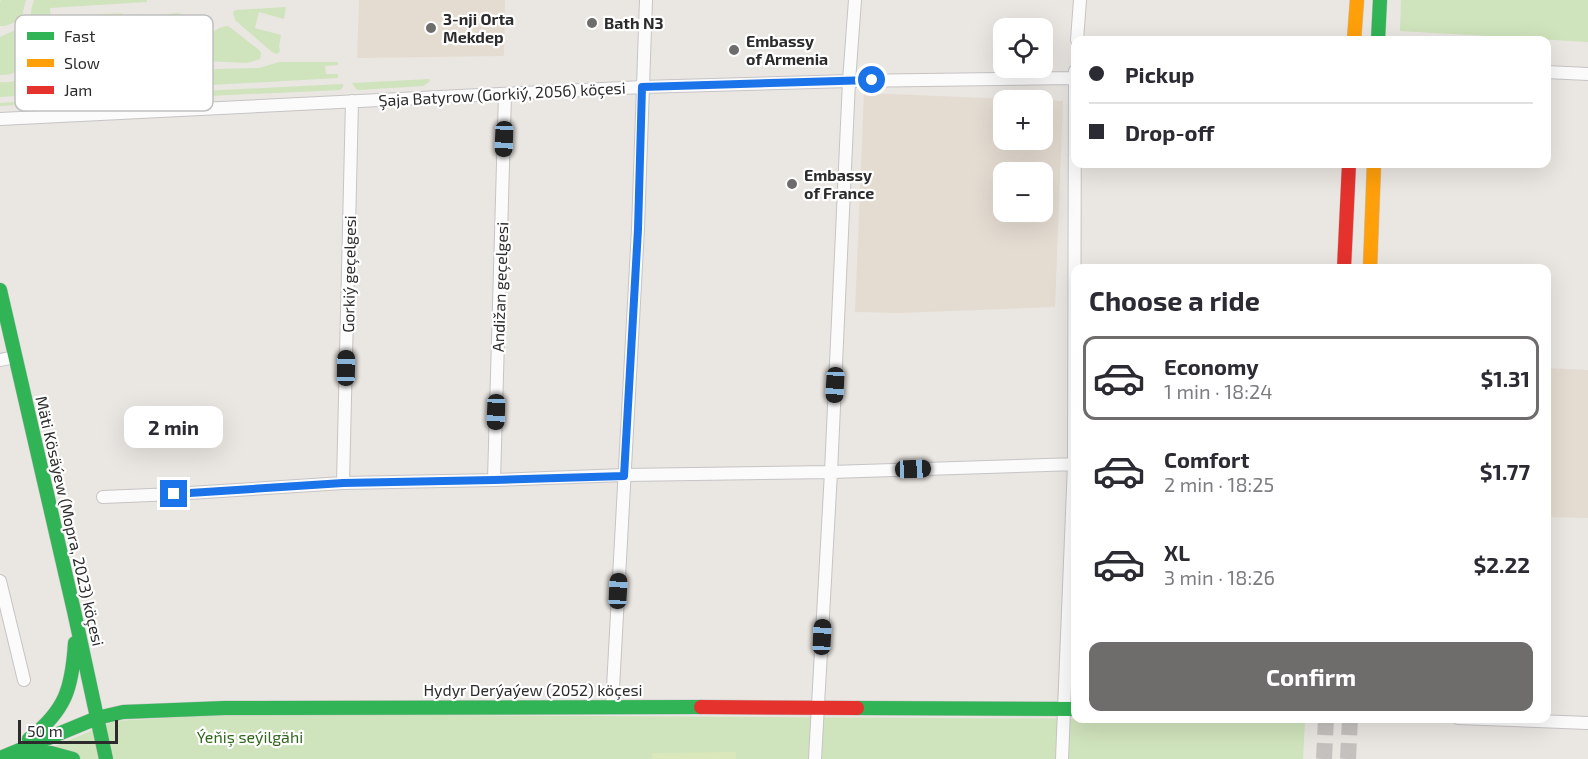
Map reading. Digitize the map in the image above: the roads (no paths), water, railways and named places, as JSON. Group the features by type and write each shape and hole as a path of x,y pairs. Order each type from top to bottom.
{"street":[{"path":"612,706 638,229 646,0"},
{"path":"815,759 855,0"},
{"path":"1077,36 1080,0"},
{"path":"1354,36 1357,0"},
{"path":"1378,36 1380,0"},
{"path":"1551,72 1588,74"},
{"name":"Şaja Batyrow (Gorkiý, 2056) köçesi","path":"213,109 642,87 1071,78"},
{"name":"Andižan geçelgesi","path":"494,480 505,94"},
{"name":"Gorkiý geçelgesi","path":"343,483 352,101"},
{"name":"Şaja Batyrow (Gorkiý, 2056) köçesi","path":"0,120 167,111"},
{"path":"1075,168 1075,264"},
{"path":"1344,264 1349,168"},
{"path":"1370,264 1374,168"},
{"name":"Mäti Kösäýew (Mopra, 2023) köçesi","path":"0,290 106,759"},
{"path":"0,360 15,357"},
{"path":"103,497 343,483 1071,464"},
{"path":"0,581 24,680"},
{"path":"3,756 51,721 69,692 74,664 74,611"},
{"path":"1062,759 1070,709 1071,660"},
{"name":"Hydyr Derýaýew (2052) köçesi","path":"3,756 97,718 123,711 225,708 612,706 1070,709"},
{"path":"1551,722 1588,723"},
{"path":"3,756 51,753 74,759"}],"tunnel":[{"path":"1324,759 1326,723"},
{"path":"1348,759 1350,723"}],"place":[{"name":"Bath N3","path":"592,23"},
{"name":"3-nji Orta Mekdep","path":"431,28"},
{"name":"Embassy of Armenia","path":"734,50"},
{"name":"Embassy of France","path":"792,184"}],"park label":[{"name":"Ýeňiş seýilgähi","path":"250,737"}]}
